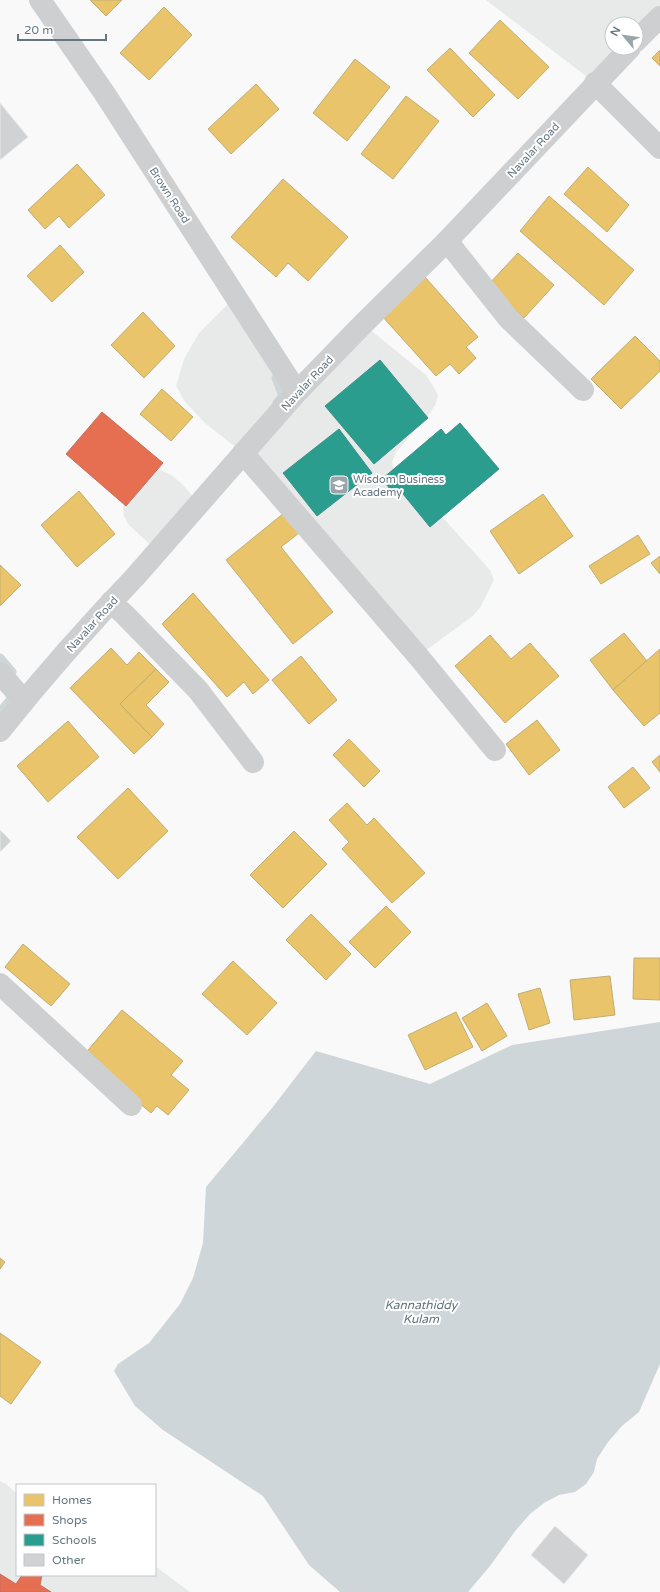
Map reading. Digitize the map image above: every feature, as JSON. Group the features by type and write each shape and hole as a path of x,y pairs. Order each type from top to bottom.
{"street":[{"name":"Brown Road","path":"40,0 109,100 297,392"},
{"path":"644,33 660,17"},
{"name":"Navalar Road","path":"0,731 24,701 111,602 135,578 297,392 447,241 622,56"},
{"path":"595,83 660,148"},
{"path":"447,241 508,318 583,390"},
{"path":"243,453 418,656 494,750"},
{"path":"111,602 198,690 253,762"},
{"path":"2,676 24,701"},
{"path":"0,984 131,1105"}],"shaded area":[{"path":"486,0 660,0 660,17 644,33 644,16 604,16 604,56 622,56 595,83"},
{"name":"Wisdom Business Academy","path":"236,296 297,392 363,324 426,375 436,391 438,396 435,405 428,416 396,452 392,462 394,470 445,520 490,570 494,580 481,606 473,616 418,656 243,453 205,423 185,402 176,386 184,359 199,333"},
{"path":"160,470 171,475 181,483 199,503 157,551 128,524 124,516 123,506 128,495 148,474"},
{"path":"0,1481 6,1484 16,1493 16,1576 156,1576 156,1567 190,1592 0,1592"}],"water":[{"name":"Kannathiddy Kulam","path":"660,1022 660,1364 639,1412 622,1426 608,1442 597,1459 594,1472 586,1484 575,1492 559,1495 544,1503 530,1514 468,1592 340,1592 309,1565 263,1496 163,1430 135,1406 114,1371 118,1364 149,1343 180,1304 193,1278 203,1243 206,1187 272,1108 316,1051 430,1084 512,1045"}],"building: Homes":[{"path":"90,0 122,0 106,16"},
{"path":"164,7 192,35 149,80 120,53"},
{"path":"500,20 549,67 518,99 469,53"},
{"path":"450,48 495,95 473,117 427,70"},
{"path":"660,50 660,66 652,58"},
{"path":"355,59 390,87 347,141 313,113"},
{"path":"256,84 279,109 231,154 208,129"},
{"path":"406,96 439,121 393,179 361,154"},
{"path":"77,164 105,195 69,228 59,216 45,229 28,210"},
{"path":"588,167 629,205 607,232 564,194"},
{"path":"283,179 348,237 308,281 288,263 276,277 231,237"},
{"path":"549,196 634,270 604,305 520,231"},
{"path":"60,245 84,272 52,302 27,276"},
{"path":"518,253 554,285 524,318 488,285"},
{"path":"425,277 478,337 466,347 476,358 459,374 450,364 436,376 382,316"},
{"path":"143,312 175,346 144,378 111,345"},
{"path":"635,336 660,361 660,371 621,409 591,379"},
{"path":"162,389 193,417 171,441 140,414"},
{"path":"79,491 115,534 77,567 41,525"},
{"path":"543,494 573,536 519,574 490,531"},
{"path":"284,513 299,533 281,547 333,612 293,644 226,560"},
{"path":"638,535 650,554 601,584 589,566"},
{"path":"660,556 660,574 651,563"},
{"path":"0,565 21,585 0,606"},
{"path":"193,593 269,680 253,694 244,682 227,697 162,624"},
{"path":"624,633 647,661 613,690 590,660"},
{"path":"490,635 511,659 530,643 559,676 505,723 455,666"},
{"path":"111,648 127,665 139,652 156,669 120,704 152,737 134,754 70,688"},
{"path":"660,649 660,713 644,726 613,690"},
{"path":"301,656 337,700 309,724 272,680"},
{"path":"156,669 169,682 146,705 164,724 152,737 120,704"},
{"path":"537,720 560,750 529,775 506,744"},
{"path":"68,721 99,757 48,802 17,766"},
{"path":"349,739 380,771 364,787 333,755"},
{"path":"660,755 660,772 652,762"},
{"path":"633,767 650,788 624,808 608,787"},
{"path":"128,788 168,831 118,879 77,837"},
{"path":"347,803 367,825 374,818 425,873 392,903 342,849 349,842 329,820"},
{"path":"294,831 327,864 283,908 250,875"},
{"path":"386,906 411,932 375,968 349,942"},
{"path":"311,914 351,954 326,980 286,940"},
{"path":"23,944 70,984 51,1006 5,967"},
{"path":"634,958 660,958 660,1000 633,999"},
{"path":"233,961 277,1003 247,1035 202,994"},
{"path":"610,976 615,1015 574,1020 570,980"},
{"path":"540,988 550,1023 529,1030 518,994"},
{"path":"487,1003 507,1036 482,1051 462,1018"},
{"path":"122,1010 183,1061 171,1075 189,1090 168,1115 157,1106 151,1113 83,1056"},
{"path":"456,1012 473,1047 425,1070 408,1035"},
{"path":"0,1258 5,1262 0,1269"},
{"path":"0,1333 41,1362 11,1404 0,1396"}],"building: Shops":[{"path":"102,412 163,463 126,506 66,454"},
{"path":"0,1574 16,1584 21,1576 42,1576 40,1585 51,1592 0,1592"}],"building: Schools":[{"path":"380,360 428,418 374,464 325,406"},
{"path":"460,423 499,469 430,527 399,489 394,494 382,479 441,429 446,435"},
{"path":"339,429 372,473 317,516 283,473"}],"building: Other":[{"path":"0,103 28,137 0,160"},
{"path":"0,830 11,841 0,852"},
{"path":"555,1526 588,1555 564,1584 531,1555"}],"waterway":[{"path":"276,378 283,396 277,403"},
{"path":"0,658 12,672"},
{"path":"0,712 17,692"}],"place":[{"name":"Wisdom Business Academy","path":"339,485"}]}
